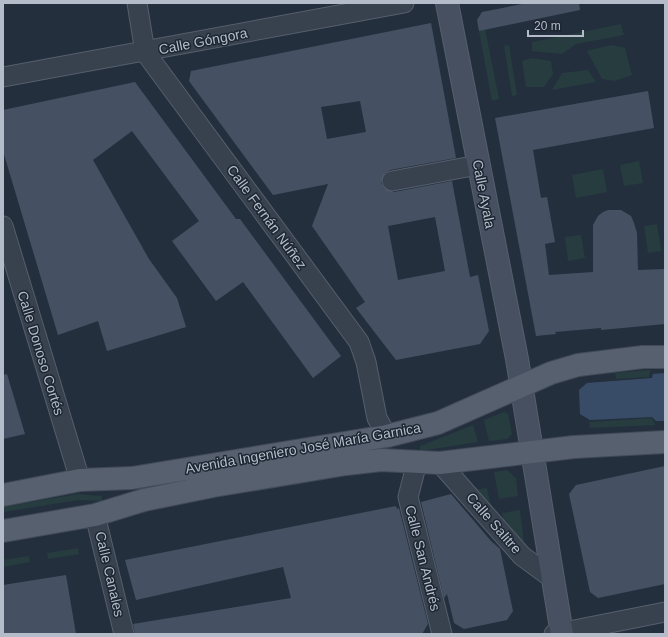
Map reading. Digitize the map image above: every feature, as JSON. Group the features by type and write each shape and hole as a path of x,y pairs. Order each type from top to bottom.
{"main road":[{"name":"Calle Ayala","path":"447,3 521,386 531,452"},
{"name":"Avenida Ingeniero José María Garnica","path":"3,496 80,480 132,478 387,436 438,423 462,414 521,386 578,365 643,356 665,357"},
{"name":"Avenida Ingeniero José María Garnica","path":"3,531 95,515 144,500 213,486 346,464 381,460 431,462 574,447 665,442"},
{"path":"531,452 560,634"}],"street":[{"name":"Calle Fernán Núñez","path":"137,3 145,52 359,342 366,362 377,418 387,436"},
{"name":"Calle Góngora","path":"3,77 404,3"},
{"path":"392,181 478,165"},
{"name":"Calle Donoso Cortés","path":"3,226 80,480"},
{"name":"Calle Salitre","path":"431,462 522,556 552,578"},
{"name":"Calle San Andrés","path":"431,462 415,470 408,497 442,634"},
{"name":"Calle Canales","path":"95,515 124,634"},
{"path":"560,634 665,612"}],"green space":[{"path":"621,24 624,35 576,44 562,54 532,51 532,42"},
{"path":"485,29 499,99 492,101 479,31"},
{"path":"509,45 517,95 512,96 504,46"},
{"path":"611,45 625,48 632,75 614,81 602,79 587,51"},
{"path":"532,58 551,61 553,74 544,87 526,87 522,61"},
{"path":"588,70 596,82 552,90 562,73"},
{"path":"639,161 643,183 624,186 620,165"},
{"path":"603,169 607,192 576,198 572,175"},
{"path":"657,224 661,251 648,253 644,226"},
{"path":"581,235 585,258 568,261 565,237"},
{"path":"650,370 649,377 616,379 615,373"},
{"path":"504,412 508,414 512,434 507,439 489,441 484,420"},
{"path":"652,418 655,425 590,428 589,422"},
{"path":"473,425 478,442 420,451 420,446"},
{"path":"507,470 516,478 518,496 499,499 494,472"},
{"path":"487,488 492,511 472,490"},
{"path":"78,494 102,496 102,501 79,500 3,512 3,507"},
{"path":"520,510 524,544 522,546 505,531 502,513"},
{"path":"78,548 79,554 48,559 47,553"},
{"path":"29,556 30,562 3,567 3,560"}],"water":[{"path":"665,373 665,421 656,421 652,417 590,420 580,414 579,390 587,383 652,378 653,374"}],"building":[{"path":"527,3 579,3 580,10 479,31 477,20 482,12"},
{"path":"431,23 456,158 390,170 385,173 381,183 384,188 394,192 452,181 470,277 478,275 489,331 480,344 396,360 356,308 365,302 312,226 328,184 273,195 189,81 191,71","holes":["360,101 366,132 327,139 321,107","435,217 445,271 398,280 388,226"]},
{"path":"135,82 236,219 240,219 341,356 313,378 243,282 216,301 172,241 199,221 132,131 93,160 149,259 177,298 186,327 107,351 98,321 58,335 3,151 3,110"},
{"path":"648,91 654,128 533,150 541,198 547,197 555,242 545,244 549,275 593,272 593,225 598,216 603,212 608,210 621,210 631,216 637,233 638,270 665,269 665,324 601,330 601,328 555,332 556,334 536,336 495,118"},
{"path":"7,374 25,434 3,439 3,375"},
{"path":"665,466 665,584 598,598 590,592 569,494 576,485"},
{"path":"451,494 491,541 500,549 513,611 507,620 464,629 454,623 447,594 444,598 421,502"},
{"path":"396,506 397,509 399,508 428,624 422,634 135,634 133,624 291,598 283,567 136,600 125,560"},
{"path":"66,575 76,634 3,634 3,585"}]}
